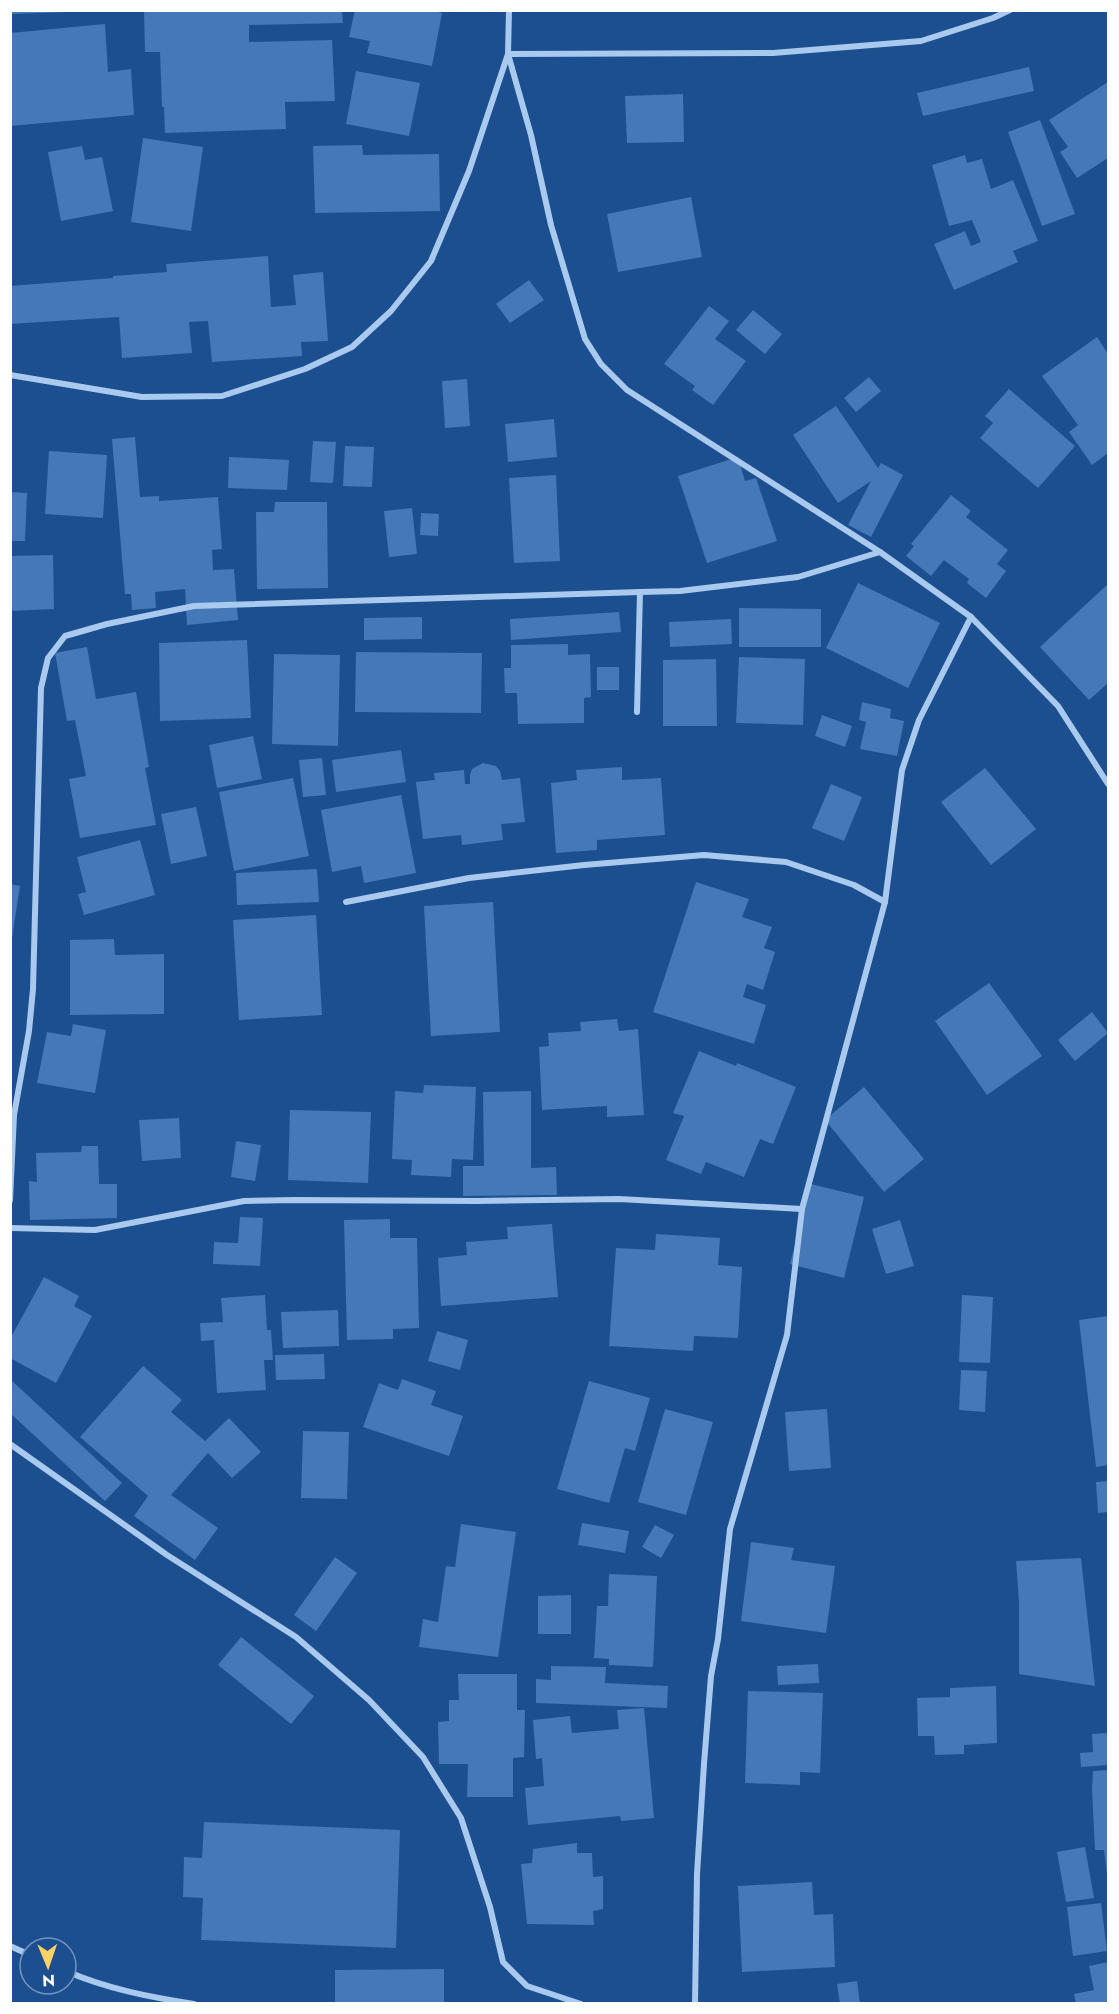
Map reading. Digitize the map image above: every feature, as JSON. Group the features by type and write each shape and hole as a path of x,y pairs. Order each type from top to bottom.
{"street":[{"path":"10,375 142,396 222,396 305,369 352,346 391,311 431,261 469,171 508,54 509,10"},
{"path":"508,54 773,53 910,42 993,18 1010,10"},
{"path":"508,54 531,135 554,236 585,339 601,364 627,390 880,552 971,617 1058,706 1108,784"},
{"path":"10,1200 14,1115 29,1031 33,989 41,688 48,658 65,636 107,624 194,606 680,591 798,577 880,552"},
{"path":"636,712 640,592"},
{"path":"695,2004 697,1874 704,1764 711,1676 718,1640 730,1529 787,1335 802,1209 885,902 902,771 920,720 971,617"},
{"path":"346,902 468,878 704,855 786,862 854,885 885,902"},
{"path":"10,1228 95,1230 244,1201 619,1199 802,1209"},
{"path":"10,1444 167,1555 296,1637 369,1700 423,1757 461,1818 490,1906 503,1962 527,1986 581,2004"},
{"path":"78,1976 140,1996 194,2004"}],"building":[{"path":"12,10 69,10 70,12 12,14"},
{"path":"144,10 342,10 343,23 249,25 249,42 332,40 335,101 285,102 286,129 165,133 160,52 145,52"},
{"path":"355,10 429,10 442,13 432,66 367,53 370,41 349,37"},
{"path":"105,24 108,72 131,69 134,115 10,126 10,33"},
{"path":"1029,67 1034,91 923,116 917,93"},
{"path":"356,71 420,83 409,136 346,124"},
{"path":"1108,82 1108,158 1077,178 1060,152 1068,147 1049,120"},
{"path":"683,94 684,142 627,143 625,96"},
{"path":"1040,120 1075,214 1042,226 1008,132"},
{"path":"143,138 203,147 191,231 131,222"},
{"path":"362,145 363,155 439,154 440,211 315,213 313,146"},
{"path":"82,146 85,160 102,157 113,211 61,221 48,152"},
{"path":"965,155 967,163 982,159 991,189 1013,180 1038,241 1013,251 1018,262 954,290 934,244 965,231 971,246 981,242 972,220 949,226 932,165"},
{"path":"691,197 702,257 618,272 607,214"},
{"path":"268,256 271,307 296,305 293,275 323,272 328,341 301,342 302,356 212,362 208,321 189,322 192,353 122,358 119,317 10,324 10,286 167,272 166,264"},
{"path":"529,280 544,300 510,323 496,304"},
{"path":"709,306 729,321 715,339 746,361 713,405 692,390 695,386 664,364"},
{"path":"753,310 782,334 765,354 736,330"},
{"path":"1097,337 1108,354 1108,453 1092,465 1069,432 1078,425 1042,376"},
{"path":"869,377 881,391 856,412 844,398"},
{"path":"467,379 470,426 445,428 442,381"},
{"path":"1009,389 1075,446 1038,488 980,438 993,423 985,416"},
{"path":"836,406 878,468 881,463 903,475 871,537 848,525 871,481 838,503 793,435"},
{"path":"554,419 557,457 508,462 505,424"},
{"path":"135,437 140,497 159,496 159,501 218,497 222,549 212,550 213,570 234,569 238,620 187,625 185,589 155,592 156,608 132,610 131,594 125,594 112,439"},
{"path":"313,441 336,442 333,483 310,482"},
{"path":"345,446 374,447 372,487 343,486"},
{"path":"49,451 107,455 103,518 45,514"},
{"path":"229,457 289,460 287,490 228,488"},
{"path":"738,457 745,481 756,478 777,541 707,563 678,476"},
{"path":"556,475 560,561 514,563 509,478"},
{"path":"10,492 27,493 25,541 10,541"},
{"path":"951,495 971,511 966,517 1008,550 997,564 1006,571 986,598 967,583 969,579 944,560 931,576 906,556 914,546 911,544"},
{"path":"275,502 327,502 328,588 257,589 256,512 274,512"},
{"path":"412,508 417,554 389,557 384,511"},
{"path":"421,513 439,514 438,536 420,535"},
{"path":"53,555 54,609 10,611 10,556"},
{"path":"858,583 940,623 908,688 826,648"},
{"path":"1108,584 1108,683 1089,700 1040,647"},
{"path":"739,608 821,609 821,647 739,647"},
{"path":"619,612 621,632 511,640 510,619"},
{"path":"422,617 422,639 364,640 364,618"},
{"path":"731,619 732,644 670,647 669,622"},
{"path":"247,640 251,718 160,721 159,643"},
{"path":"568,644 568,655 590,654 591,697 584,698 584,723 518,724 517,693 505,693 504,668 511,668 511,645"},
{"path":"87,647 96,699 136,692 149,767 145,768 156,825 80,838 69,779 86,776 75,720 67,721 55,653"},
{"path":"356,652 482,653 481,713 355,712"},
{"path":"274,654 340,655 338,746 272,744"},
{"path":"739,657 805,659 803,725 736,723"},
{"path":"716,659 717,726 663,726 663,660"},
{"path":"597,667 619,667 619,690 597,690"},
{"path":"862,702 891,709 890,718 904,721 897,756 860,749 866,722 859,720"},
{"path":"822,715 852,726 845,747 815,736"},
{"path":"253,736 262,779 217,788 209,745"},
{"path":"401,750 406,782 336,792 332,760"},
{"path":"322,758 326,795 303,797 299,760"},
{"path":"483,763 496,766 502,780 520,778 525,822 501,824 503,840 462,845 461,835 423,839 416,782 435,780 434,773 464,770 465,784 470,784 472,769"},
{"path":"622,767 622,780 661,778 665,835 597,840 597,850 556,853 551,783 577,780 576,770"},
{"path":"985,768 1036,829 991,865 941,802"},
{"path":"293,778 309,856 234,871 219,792"},
{"path":"831,784 862,797 844,841 812,828"},
{"path":"401,795 416,873 364,883 361,866 332,872 321,810"},
{"path":"196,807 207,856 171,864 161,814"},
{"path":"140,840 155,895 84,915 78,894 86,892 77,857"},
{"path":"317,869 319,902 237,905 236,873"},
{"path":"696,882 749,899 742,917 772,927 764,948 775,952 763,990 747,984 743,997 766,1005 754,1044 653,1012"},
{"path":"10,884 20,886 12,938 10,938"},
{"path":"493,902 500,1032 431,1036 424,906"},
{"path":"316,915 322,1015 239,1020 233,920"},
{"path":"114,939 115,955 164,954 164,1014 70,1015 70,940"},
{"path":"989,983 1042,1056 987,1095 935,1021"},
{"path":"1092,1012 1108,1033 1075,1061 1058,1040"},
{"path":"617,1019 619,1031 638,1029 644,1115 607,1117 607,1106 542,1110 539,1047 549,1046 548,1033 581,1031 580,1022"},
{"path":"73,1024 106,1030 95,1093 37,1083 47,1032 71,1036"},
{"path":"699,1051 736,1066 737,1063 796,1087 773,1144 760,1139 744,1177 706,1162 701,1174 666,1160 684,1116 673,1113"},
{"path":"424,1085 476,1087 473,1160 452,1159 451,1177 411,1175 412,1160 392,1159 395,1091 423,1093"},
{"path":"864,1087 924,1159 884,1192 825,1120"},
{"path":"531,1091 531,1168 556,1167 557,1195 463,1196 463,1166 484,1166 483,1092"},
{"path":"290,1110 371,1112 368,1183 288,1180"},
{"path":"179,1118 181,1158 142,1161 139,1120"},
{"path":"236,1141 261,1145 255,1181 231,1177"},
{"path":"82,1146 98,1146 99,1184 117,1184 117,1218 30,1220 29,1181 37,1182 36,1153 81,1152"},
{"path":"811,1184 864,1197 844,1278 790,1264"},
{"path":"240,1217 263,1218 260,1266 213,1264 214,1242 238,1243"},
{"path":"390,1219 390,1238 417,1238 419,1328 393,1329 393,1339 347,1340 344,1220"},
{"path":"900,1220 914,1266 886,1274 872,1229"},
{"path":"552,1224 558,1297 441,1306 438,1258 467,1255 466,1242 508,1239 507,1227"},
{"path":"656,1234 720,1238 718,1265 742,1267 738,1338 694,1336 693,1351 609,1346 616,1248 655,1250"},
{"path":"44,1277 79,1296 74,1306 92,1316 56,1383 10,1358 10,1339"},
{"path":"265,1295 267,1330 271,1330 273,1360 264,1360 266,1390 217,1393 214,1340 201,1341 200,1323 223,1322 221,1298"},
{"path":"962,1295 993,1297 990,1363 959,1362"},
{"path":"338,1310 339,1346 283,1348 281,1312"},
{"path":"1108,1316 1108,1465 1096,1467 1079,1320"},
{"path":"437,1331 468,1340 460,1370 428,1361"},
{"path":"324,1354 325,1379 276,1380 275,1355"},
{"path":"143,1366 182,1400 171,1412 205,1441 229,1418 261,1452 232,1478 208,1453 171,1495 218,1528 195,1560 134,1516 148,1496 80,1437"},
{"path":"961,1370 987,1371 985,1412 959,1410"},
{"path":"10,1379 122,1483 105,1501 10,1413"},
{"path":"402,1379 436,1391 431,1405 463,1416 449,1456 363,1427 379,1383 398,1390"},
{"path":"589,1381 650,1398 635,1451 625,1448 609,1503 557,1489"},
{"path":"665,1409 713,1422 686,1515 638,1502"},
{"path":"827,1409 831,1468 789,1471 785,1412"},
{"path":"303,1431 349,1432 347,1499 301,1498"},
{"path":"1108,1481 1108,1512 1098,1513 1096,1482"},
{"path":"582,1523 629,1531 625,1553 578,1545"},
{"path":"461,1524 516,1532 498,1657 419,1647 423,1619 438,1622 446,1566 455,1567"},
{"path":"655,1525 674,1535 661,1558 642,1547"},
{"path":"751,1542 794,1548 791,1560 835,1566 826,1633 741,1621"},
{"path":"335,1557 357,1573 316,1631 294,1615"},
{"path":"1081,1558 1095,1686 1019,1674 1019,1602 1016,1561"},
{"path":"609,1574 657,1576 653,1667 609,1665 609,1659 594,1658 597,1606 608,1606"},
{"path":"571,1595 571,1634 538,1634 538,1596"},
{"path":"241,1637 314,1696 291,1724 218,1665"},
{"path":"818,1664 819,1683 778,1685 777,1666"},
{"path":"551,1666 606,1667 605,1683 668,1686 667,1708 536,1703 536,1679 551,1680"},
{"path":"458,1674 517,1674 517,1710 525,1710 524,1757 513,1758 513,1797 467,1797 468,1764 439,1764 438,1722 449,1721 449,1700 459,1700"},
{"path":"996,1686 997,1743 964,1745 964,1754 935,1755 934,1736 918,1736 917,1698 950,1697 950,1688"},
{"path":"748,1691 823,1693 820,1773 800,1772 800,1785 745,1783"},
{"path":"644,1708 654,1818 621,1821 620,1816 528,1825 525,1788 544,1786 542,1758 536,1759 533,1720 570,1716 572,1733 619,1729 617,1710"},
{"path":"1108,1733 1108,1765 1081,1767 1080,1753 1093,1752 1092,1734"},
{"path":"1108,1770 1107,1874 1104,1850 1095,1850 1092,1789 1093,1771"},
{"path":"204,1822 400,1830 396,1948 201,1940 203,1898 183,1897 184,1857 202,1858"},
{"path":"577,1843 577,1853 592,1853 593,1877 603,1876 603,1909 593,1911 594,1925 527,1924 521,1864 532,1863 533,1849"},
{"path":"1085,1847 1094,1898 1066,1902 1057,1852"},
{"path":"812,1882 814,1915 833,1914 835,1967 742,1972 738,1886"},
{"path":"1101,1903 1107,1951 1073,1956 1067,1907"},
{"path":"1108,1962 1108,2004 1076,2004 1074,1994 1094,1990 1089,1966"},
{"path":"444,1969 444,2004 335,2004 335,1970"},
{"path":"857,1981 860,2004 840,2004 837,1984"}]}
